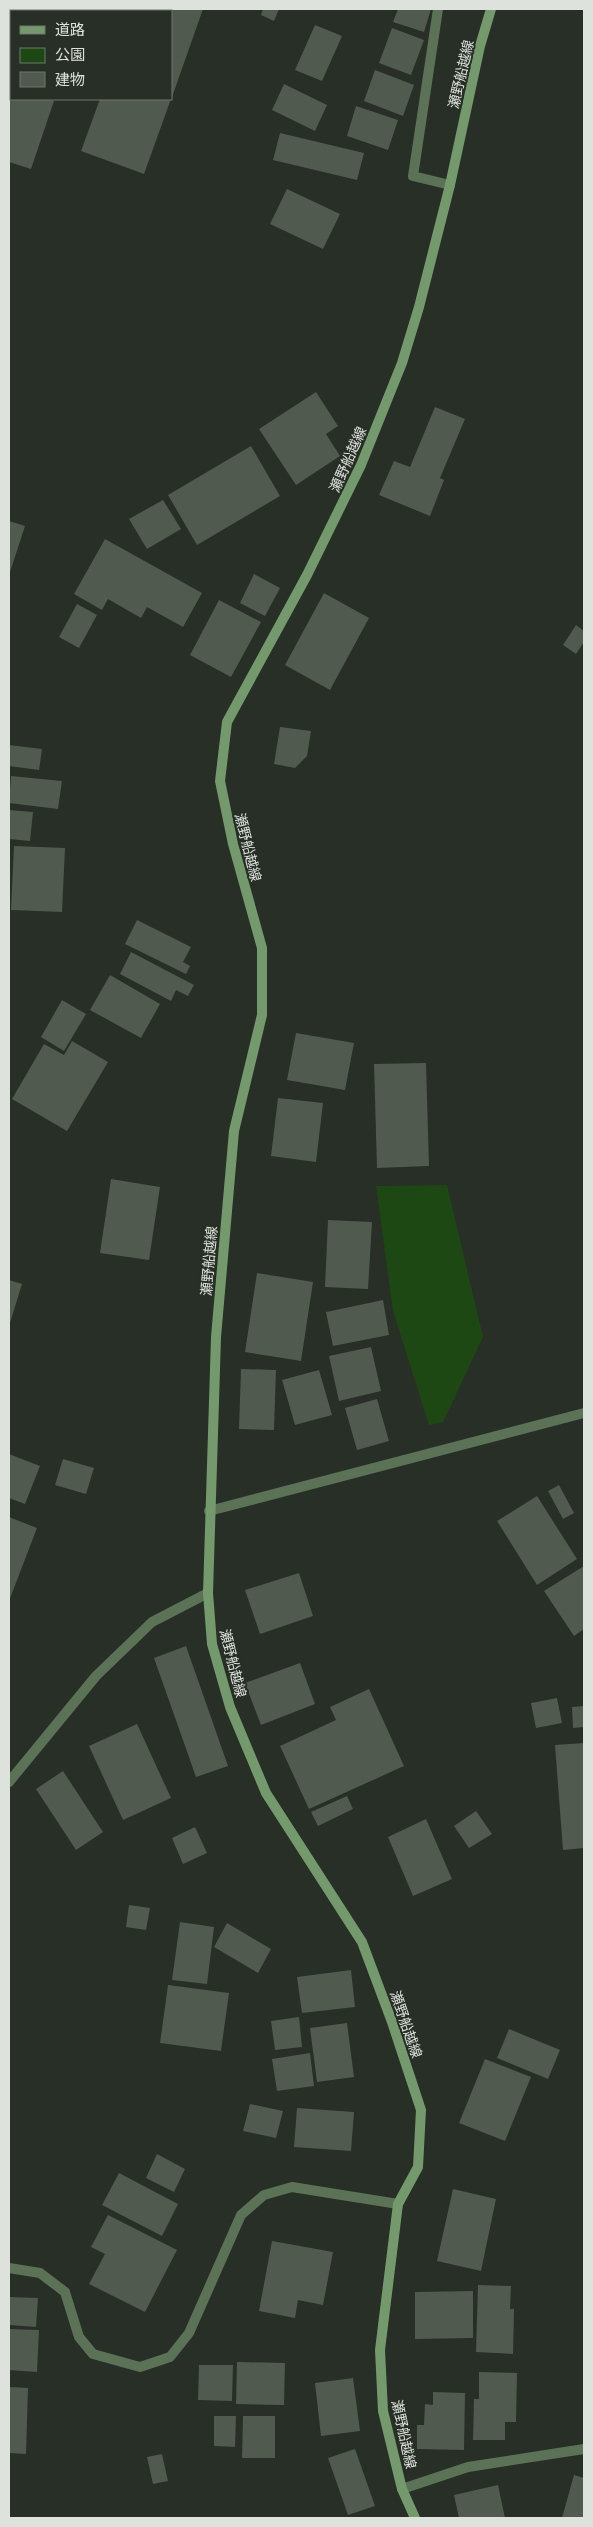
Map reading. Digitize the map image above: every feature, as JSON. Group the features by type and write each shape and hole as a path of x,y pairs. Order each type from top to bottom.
{"main road":[{"name":"瀬野船越線","path":"415,2518 402,2488 384,2411 380,2350 398,2204 418,2167 421,2110 392,2022 362,1942 266,1793 238,1725 212,1644 208,1593 209,1511 216,1337 234,1131 262,1015 262,948 233,844 220,781 227,722 307,575 361,465 402,363 419,307 450,185 480,46 491,9"}],"street":[{"path":"438,9 413,176 450,185"},
{"path":"209,1511 584,1413"},
{"path":"9,1782 96,1676 152,1622 208,1593"},
{"path":"9,2268 40,2273 65,2292 80,2337 93,2354 140,2366 170,2357 189,2333 241,2215 264,2195 292,2187 398,2204"},
{"path":"402,2488 468,2467 584,2449"}],"green space":[{"path":"447,1185 483,1337 443,1422 429,1425 393,1311 376,1186"}],"building":[{"path":"75,9 78,10 50,10"},
{"path":"203,9 172,97 172,10 132,10"},
{"path":"263,9 279,9 274,21 261,15"},
{"path":"398,9 431,9 424,32 393,22"},
{"path":"315,25 342,36 322,81 295,70"},
{"path":"392,28 424,40 411,75 379,63"},
{"path":"375,70 414,85 403,116 364,101"},
{"path":"284,84 327,105 315,131 272,110"},
{"path":"10,86 10,100 54,101 31,169 9,162"},
{"path":"100,100 171,100 144,174 81,151"},
{"path":"356,106 398,120 388,150 347,136"},
{"path":"280,133 364,153 357,180 273,160"},
{"path":"287,189 340,214 323,249 270,224"},
{"path":"316,392 338,426 326,434 340,456 296,485 259,429"},
{"path":"435,407 465,419 440,478 444,480 430,516 379,495 394,461 410,467"},
{"path":"251,446 280,496 197,545 168,495"},
{"path":"163,500 181,529 147,549 129,519"},
{"path":"9,521 25,526 10,572 9,572"},
{"path":"105,539 202,593 183,627 147,607 141,618 108,599 102,610 74,594"},
{"path":"254,574 280,588 265,616 240,603"},
{"path":"324,593 369,618 330,690 285,665"},
{"path":"219,600 261,622 231,677 190,655"},
{"path":"77,604 97,615 79,648 59,637"},
{"path":"576,625 584,631 584,642 576,654 563,645"},
{"path":"280,727 311,731 307,756 295,768 274,764"},
{"path":"9,745 42,749 39,770 9,766"},
{"path":"11,776 62,781 58,809 9,803"},
{"path":"9,810 33,812 30,841 9,839"},
{"path":"14,846 65,848 62,912 11,910"},
{"path":"137,920 191,947 183,962 190,966 186,974 125,944"},
{"path":"131,952 194,985 188,996 176,990 171,1001 120,974"},
{"path":"110,975 160,1004 141,1038 90,1010"},
{"path":"62,1000 86,1014 64,1051 41,1037"},
{"path":"296,1033 354,1043 345,1090 287,1080"},
{"path":"72,1041 108,1062 67,1131 12,1099 44,1044 64,1055"},
{"path":"426,1063 429,1166 377,1168 374,1064"},
{"path":"278,1098 323,1103 316,1162 271,1156"},
{"path":"111,1179 160,1187 149,1260 100,1253"},
{"path":"328,1220 372,1222 368,1289 325,1287"},
{"path":"257,1273 313,1282 301,1361 245,1352"},
{"path":"9,1280 22,1284 9,1326"},
{"path":"383,1300 389,1335 333,1346 326,1312"},
{"path":"371,1347 381,1391 339,1401 329,1356"},
{"path":"241,1369 276,1370 274,1430 239,1429"},
{"path":"319,1370 332,1415 295,1425 282,1380"},
{"path":"377,1399 389,1441 357,1450 345,1408"},
{"path":"9,1454 40,1466 25,1504 9,1498"},
{"path":"63,1459 94,1468 86,1494 55,1485"},
{"path":"559,1485 574,1513 563,1519 548,1491"},
{"path":"537,1496 577,1559 537,1585 497,1521"},
{"path":"9,1517 37,1528 9,1601"},
{"path":"584,1566 584,1629 574,1636 544,1591"},
{"path":"299,1573 313,1616 260,1634 245,1590"},
{"path":"186,1646 228,1766 196,1777 154,1658"},
{"path":"300,1663 315,1704 261,1725 245,1683"},
{"path":"369,1689 404,1766 309,1809 280,1746 336,1720 330,1707"},
{"path":"557,1698 562,1723 536,1728 531,1703"},
{"path":"584,1706 584,1727 573,1728 572,1707"},
{"path":"137,1724 171,1798 123,1820 89,1746"},
{"path":"584,1743 584,1848 563,1850 555,1745"},
{"path":"63,1771 103,1832 76,1850 36,1789"},
{"path":"347,1796 353,1809 318,1826 311,1812"},
{"path":"476,1811 492,1834 469,1848 454,1826"},
{"path":"426,1819 452,1879 413,1896 388,1837"},
{"path":"195,1827 207,1853 183,1864 172,1838"},
{"path":"129,1905 150,1908 146,1930 126,1927"},
{"path":"180,1922 214,1927 207,1984 172,1980"},
{"path":"227,1923 271,1949 258,1973 214,1947"},
{"path":"351,1970 355,2007 302,2013 297,1977"},
{"path":"168,1985 229,1993 221,2051 160,2043"},
{"path":"299,2017 302,2047 275,2050 271,2021"},
{"path":"347,2023 354,2077 317,2082 310,2028"},
{"path":"509,2029 560,2050 548,2079 497,2058"},
{"path":"310,2053 314,2086 277,2091 272,2059"},
{"path":"485,2059 531,2077 505,2141 459,2123"},
{"path":"250,2104 283,2111 276,2138 243,2131"},
{"path":"297,2108 354,2112 351,2151 294,2147"},
{"path":"157,2154 185,2169 174,2192 146,2178"},
{"path":"119,2173 178,2204 162,2236 102,2205"},
{"path":"453,2189 496,2199 481,2271 437,2261"},
{"path":"108,2215 177,2250 145,2312 89,2284 105,2254 91,2247"},
{"path":"272,2241 333,2252 323,2305 298,2300 295,2318 259,2311"},
{"path":"478,2285 511,2286 510,2309 514,2309 513,2354 476,2352"},
{"path":"473,2291 473,2338 415,2339 415,2292"},
{"path":"9,2297 38,2298 36,2327 9,2325"},
{"path":"9,2329 39,2330 37,2372 9,2370"},
{"path":"237,2362 285,2363 284,2405 236,2404"},
{"path":"199,2365 233,2365 232,2401 198,2400"},
{"path":"479,2372 517,2373 516,2422 505,2422 505,2440 473,2440 474,2399 479,2399"},
{"path":"353,2378 360,2431 321,2436 315,2383"},
{"path":"9,2387 28,2388 26,2454 9,2453"},
{"path":"433,2392 465,2393 464,2450 417,2449 417,2425 424,2425 425,2404 433,2405"},
{"path":"214,2416 236,2416 235,2447 214,2446"},
{"path":"243,2416 275,2416 275,2458 242,2458"},
{"path":"355,2449 375,2506 348,2515 328,2458"},
{"path":"162,2454 168,2481 153,2484 147,2457"},
{"path":"574,2475 584,2478 584,2518 562,2518"},
{"path":"498,2485 505,2518 459,2518 454,2495"}]}
